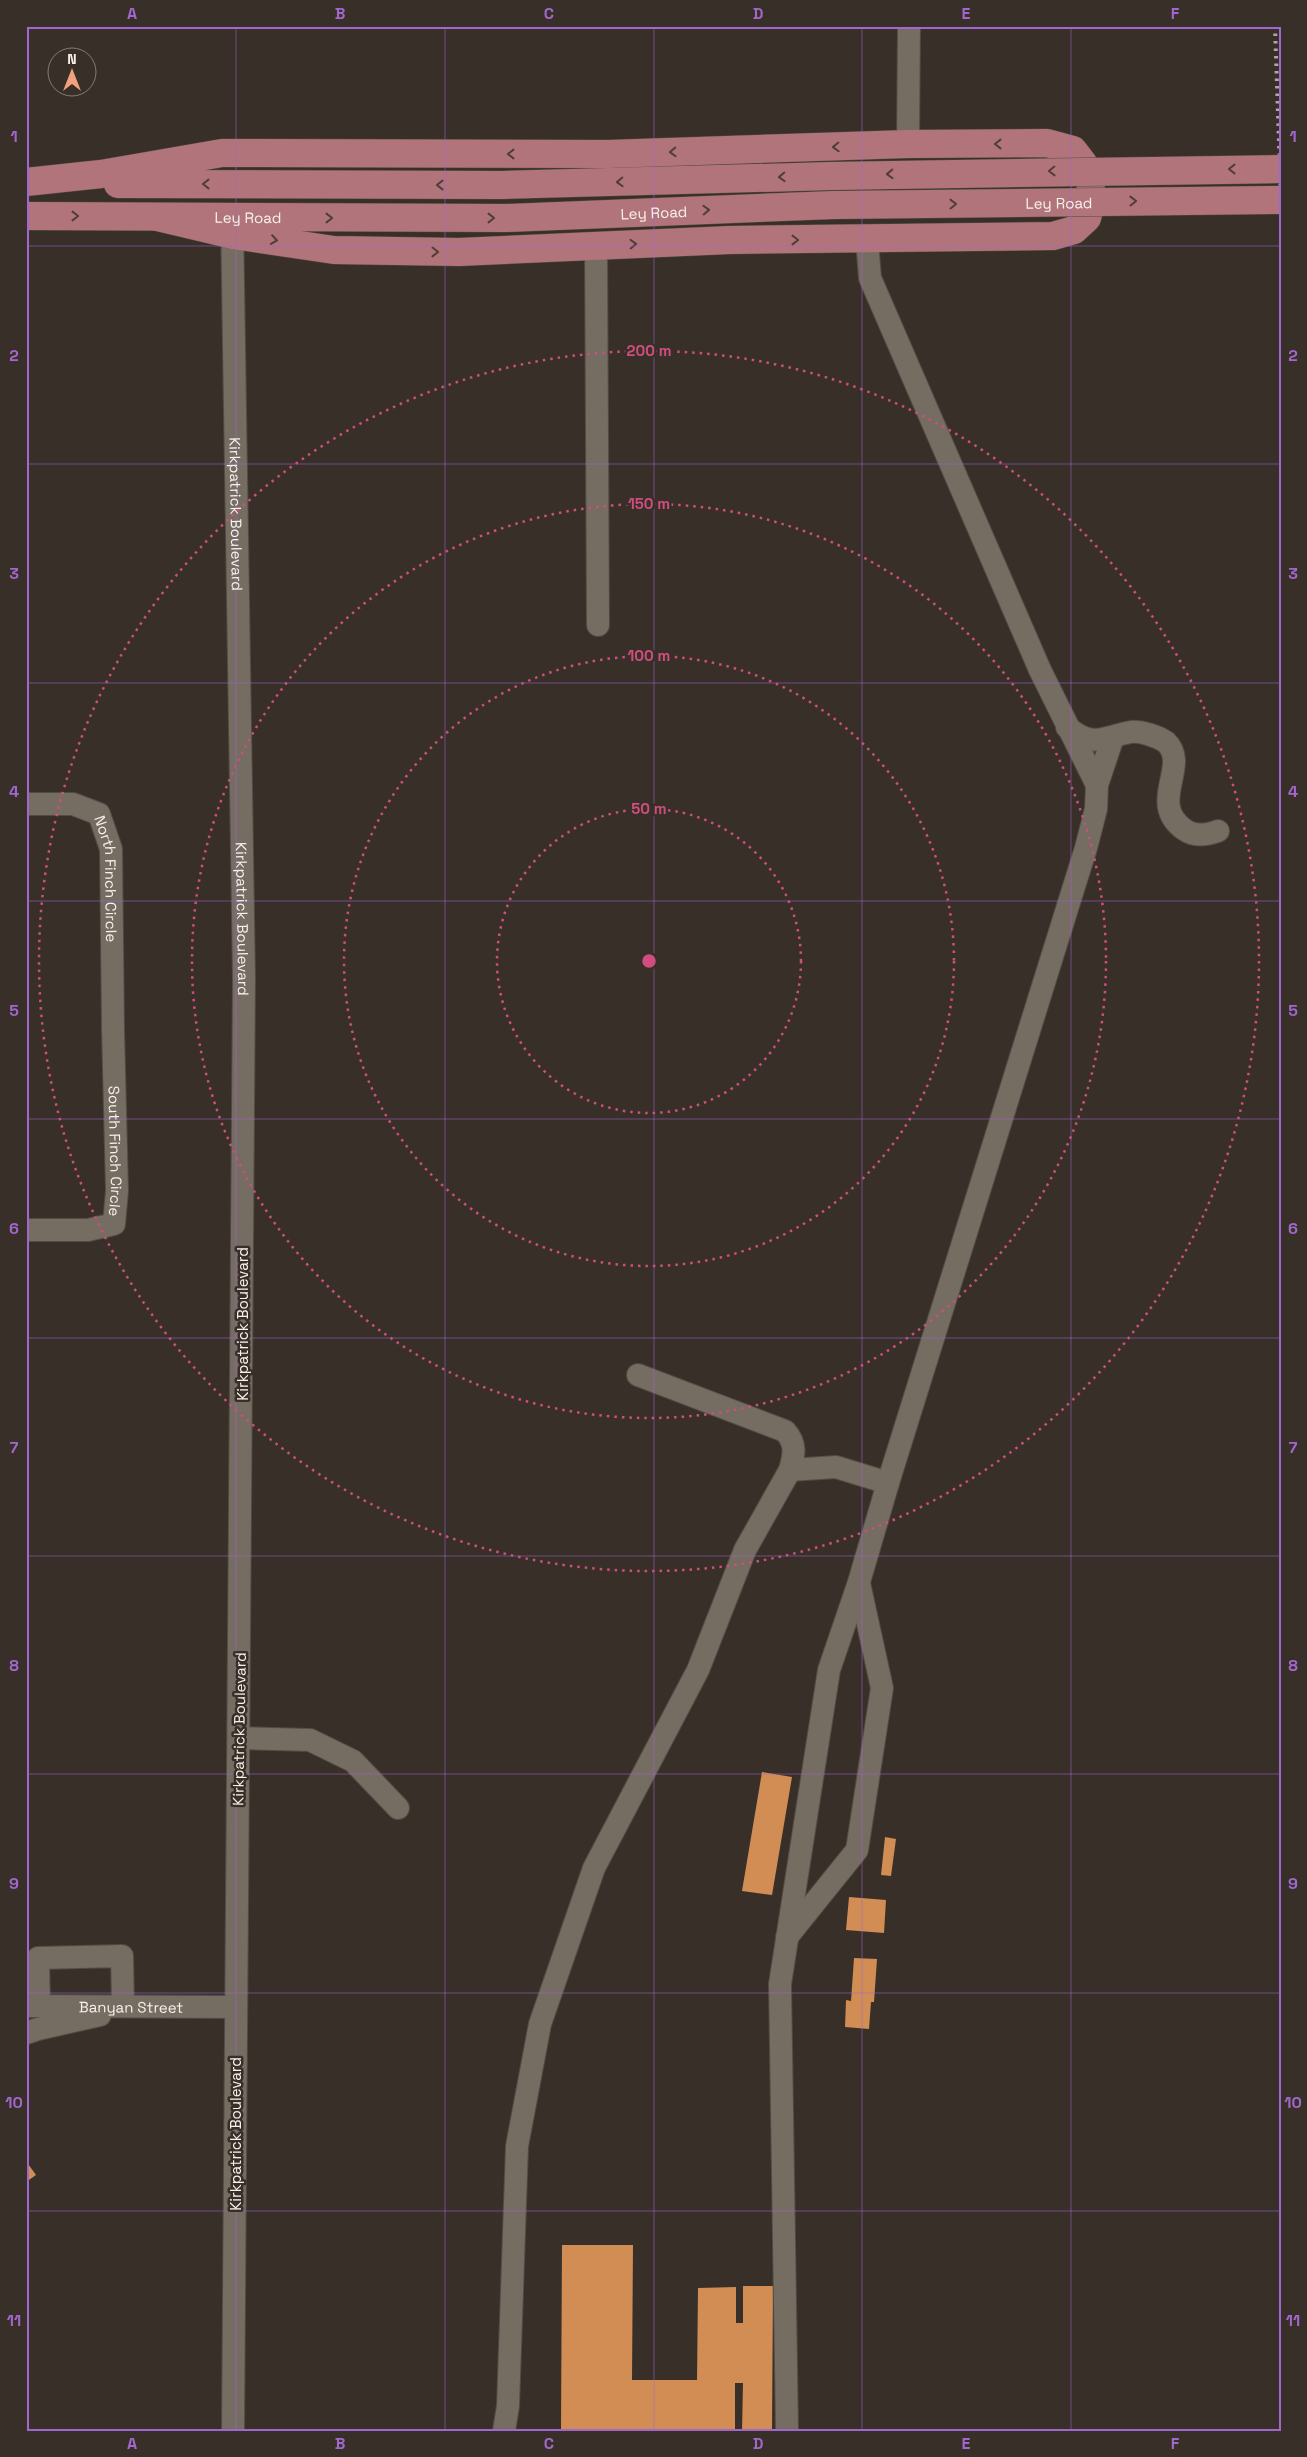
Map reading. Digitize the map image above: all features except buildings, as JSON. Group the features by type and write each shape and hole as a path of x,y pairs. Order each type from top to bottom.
{"main road":[{"path":"26,183 101,174 222,153 608,154 908,144 1047,143 1069,147 1080,157 1089,174 1090,207 1087,218 1074,230 1053,236 867,240 730,240 459,252 334,250 233,226 236,202 254,184"},
{"name":"Ley Road","path":"26,183 503,185 831,176 1281,169"},
{"name":"Ley Road","path":"26,216 157,217 233,226 834,206 1281,200"}],"street":[{"path":"908,144 909,26"},
{"name":"Kirkpatrick Boulevard","path":"233,226 244,979 233,2431"},
{"path":"867,240 870,278 1040,670 1097,786"},
{"path":"596,246 598,625"},
{"path":"1067,727 1078,736 1088,740 1113,738 1138,732 1166,742 1173,757 1167,803 1170,814 1177,824 1190,833 1209,834 1218,831"},
{"path":"787,2431 780,1984 829,1670 859,1582 1086,848 1096,809 1097,786 1113,738"},
{"name":"North Finch Circle","path":"26,804 73,804 99,814 111,849 112,989"},
{"name":"South Finch Circle","path":"26,1230 88,1230 114,1224 117,1191 112,989"},
{"path":"504,2431 508,2406 517,2146 540,2024 594,1868 698,1670 745,1550 790,1470 794,1455 794,1445 785,1431 638,1375"},
{"path":"790,1470 836,1467 888,1484"},
{"path":"787,1937 857,1850 882,1688 859,1582"},
{"path":"239,1738 310,1740 353,1761 398,1808"},
{"path":"26,2033 133,2005 122,1956 38,1958 33,2006"},
{"name":"Banyan Street","path":"33,2006 235,2007"}],"railway":[{"path":"1275,26 1281,201"}]}
